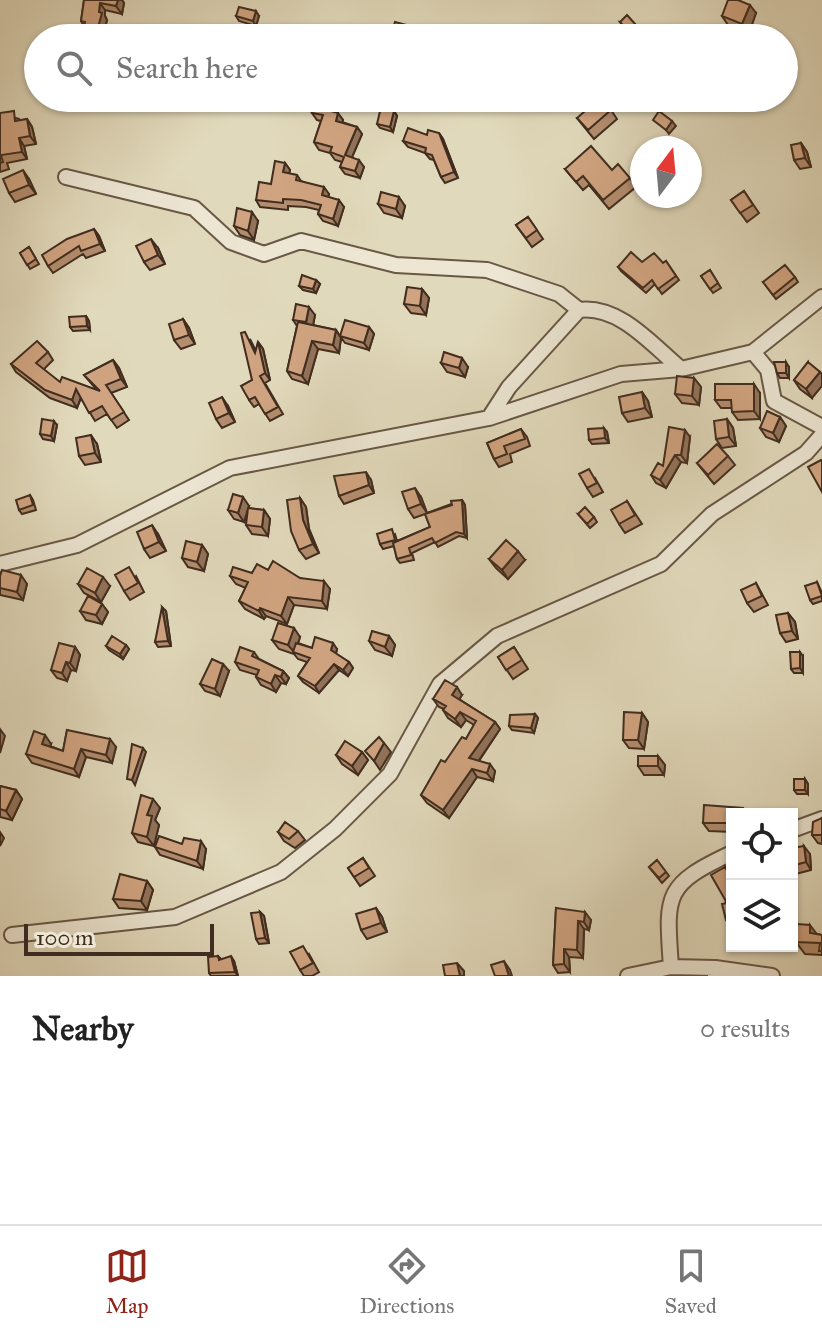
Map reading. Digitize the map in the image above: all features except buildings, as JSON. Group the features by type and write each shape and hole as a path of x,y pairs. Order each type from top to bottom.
{"street":[{"path":"66,177 194,208 231,242 264,254 301,241 396,265 487,270 559,294 579,310"},
{"path":"0,564 77,545 230,468 489,418 621,374 681,369 753,352 822,297"},
{"path":"489,418 509,387 579,310 594,308 617,316 681,369"},
{"path":"753,352 768,370 774,401 822,427"},
{"path":"12,935 175,917 281,872 335,829 390,774 440,684 497,636 661,564 712,514 806,453 822,435"},
{"path":"798,828 822,819"},
{"path":"671,967 667,911 676,886 726,857"},
{"path":"628,976 671,967 772,976"}]}
